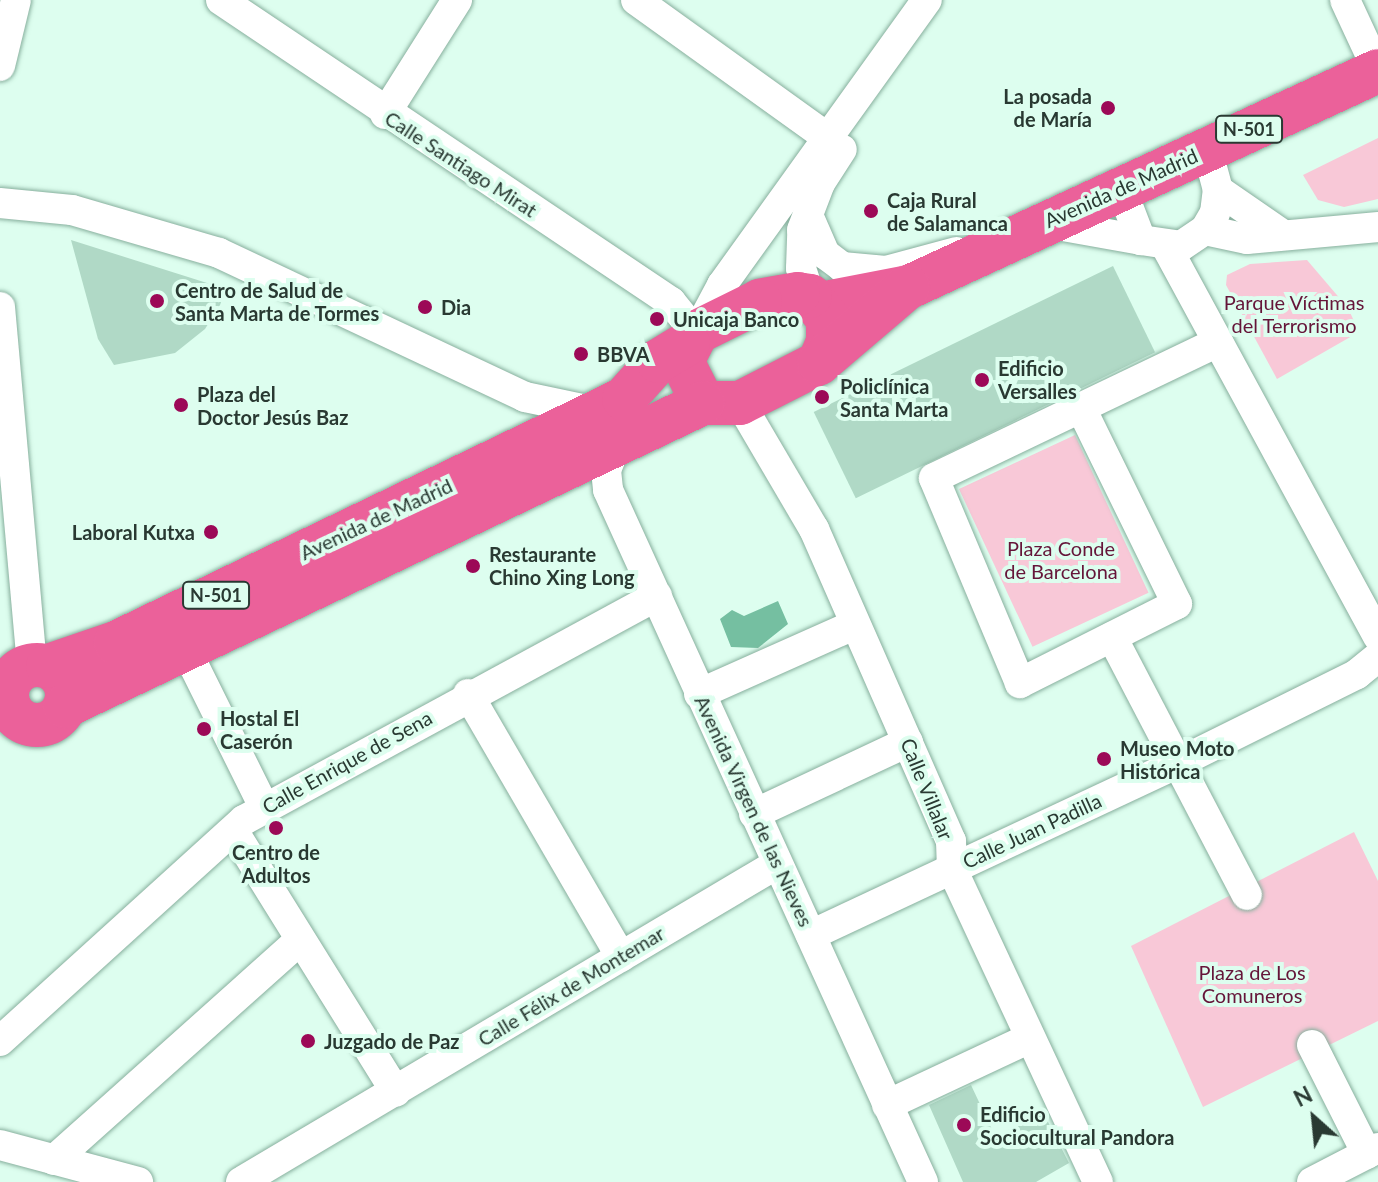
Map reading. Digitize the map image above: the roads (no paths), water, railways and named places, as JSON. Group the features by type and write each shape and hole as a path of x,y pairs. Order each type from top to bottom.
{"highway":[{"name":"Avenida de Madrid","path":"819,363 909,287 1378,71"},
{"name":"Avenida de Madrid","path":"815,300 909,287"},
{"name":"N-501","path":"693,336 760,301 785,294 815,300"},
{"path":"815,300 830,328 819,363"},
{"name":"Avenida de Madrid","path":"26,697 175,650 608,425 624,399 658,361 693,336"},
{"path":"693,336 682,361 721,403"},
{"name":"N-501","path":"721,403 819,363"},
{"name":"Avenida de Madrid","path":"26,697 116,643 608,425 721,403"}],"street":[{"path":"0,66 16,0"},
{"name":"Calle Santiago Mirat","path":"221,0 385,114 671,302 693,336"},
{"path":"385,114 457,0"},
{"path":"815,300 801,268 808,215 833,145 927,0"},
{"path":"693,336 722,285 952,0"},
{"path":"1345,0 1378,71"},
{"path":"643,2 833,145"},
{"path":"1205,230 1218,190 1207,149"},
{"path":"1121,188 1218,342 1378,636"},
{"path":"1218,190 1280,233"},
{"path":"0,203 72,210 193,244 525,397 608,425"},
{"path":"808,215 825,254 842,267 870,272 998,245"},
{"path":"1044,223 1154,244 1205,230 1247,239 1280,233 1378,227"},
{"path":"0,310 6,485 26,697"},
{"path":"1082,410 1177,604 1020,683 934,478 1082,410 1218,342"},
{"name":"Calle Villalar","path":"721,403 814,529 852,626 951,841 952,869 1098,1182"},
{"name":"Avenida Virgen de las Nieves","path":"608,425 608,490 923,1182"},
{"name":"Calle Enrique de Sena","path":"0,1041 264,807 468,694 657,596"},
{"path":"699,694 852,626"},
{"path":"1112,637 1247,895"},
{"path":"175,650 194,666 264,807"},
{"name":"Calle Juan Padilla","path":"811,935 1178,763 1357,674 1378,657"},
{"path":"468,694 621,957"},
{"path":"754,814 908,742"},
{"path":"234,832 396,1092"},
{"name":"Calle Félix de Montemar","path":"241,1182 777,864"},
{"path":"54,1160 300,940"},
{"path":"887,1105 1030,1038"},
{"path":"1312,1045 1373,1151 1312,1182"},
{"path":"0,1145 138,1182"}],"place":[{"name":"La posada de María","path":"1108,108"},
{"name":"Caja Rural de Salamanca","path":"871,211"},
{"name":"Centro de Salud de Santa Marta de Tormes","path":"157,301"},
{"name":"Dia","path":"425,307"},
{"name":"Unicaja Banco","path":"657,319"},
{"name":"BBVA","path":"581,354"},
{"name":"Edificio Versalles","path":"982,380"},
{"name":"Policlínica Santa Marta","path":"822,397"},
{"name":"Plaza del Doctor Jesús Baz","path":"181,405"},
{"name":"Laboral Kutxa","path":"211,532"},
{"name":"Restaurante Chino Xing Long","path":"473,566"},
{"name":"Hostal El Caserón","path":"204,729"},
{"name":"Museo Moto Histórica","path":"1104,759"},
{"name":"Centro de Adultos","path":"276,828"},
{"name":"Juzgado de Paz","path":"308,1041"},
{"name":"Edificio Sociocultural Pandora","path":"964,1125"}],"park label":[{"name":"Parque Víctimas del Terrorismo","path":"1294,314"},
{"name":"Plaza Conde de Barcelona","path":"1061,560"},
{"name":"Plaza de Los Comuneros","path":"1252,984"}]}
